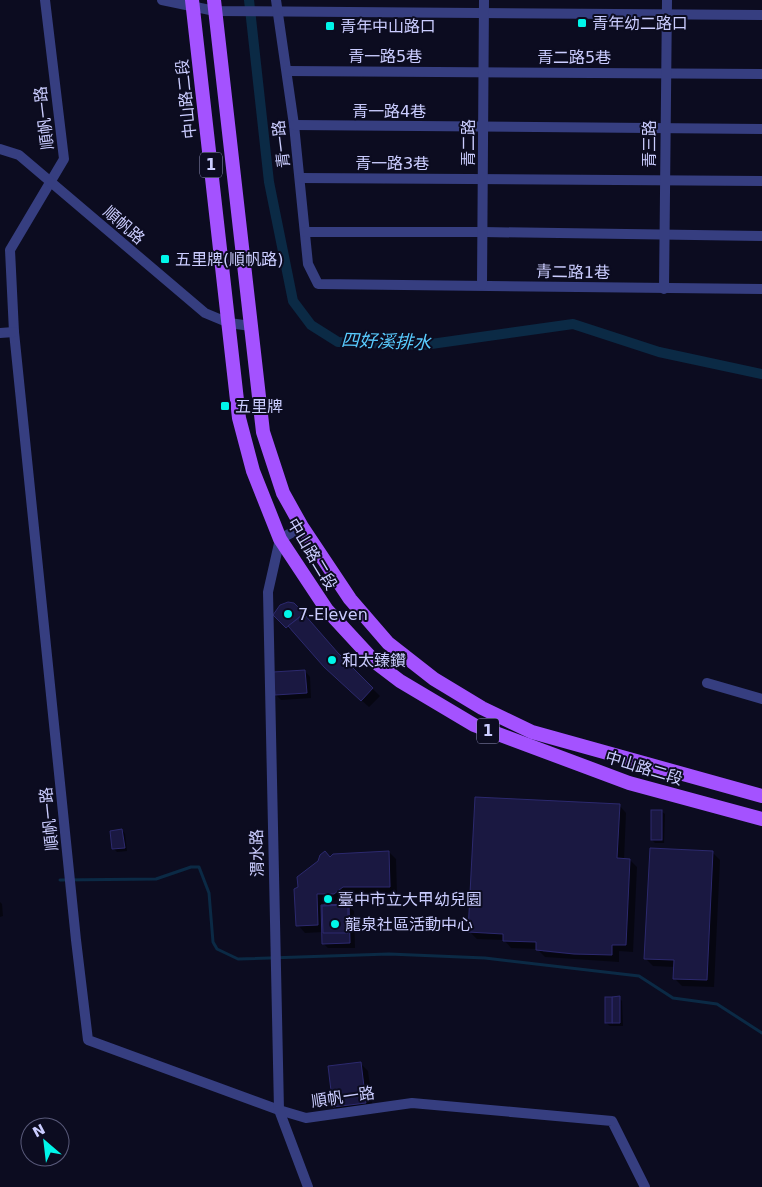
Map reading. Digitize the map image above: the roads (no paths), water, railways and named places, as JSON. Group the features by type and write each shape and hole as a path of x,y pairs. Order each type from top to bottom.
{"main road":[{"name":"中山路二段","path":"193,3 239,418 253,471 280,540 327,610 375,662 400,681 474,725 629,784 762,820"},
{"name":"中山路二段","path":"214,6 263,432 283,493 302,527 350,600 388,643 434,679 482,708 532,732 762,796"}],"street":[{"name":"順帆一路","path":"46,0 64,159 10,250 14,332 76,940 88,1040 279,1110 306,1118 412,1103 612,1121 645,1187"},
{"path":"162,0 278,12 762,16"},
{"name":"青一路","path":"276,0 294,125 308,264 318,284"},
{"name":"青二路","path":"482,285 484,0"},
{"name":"青三路","path":"664,289 666,0"},
{"name":"青一路5巷","path":"287,71 483,72"},
{"name":"青二路5巷","path":"483,72 762,74"},
{"name":"青一路4巷","path":"294,125 762,129"},
{"name":"順帆路","path":"0,149 18,155 205,313 229,323 251,326"},
{"name":"青一路3巷","path":"300,178 762,181"},
{"path":"305,232 483,232 762,236"},
{"name":"青二路1巷","path":"318,284 362,286 482,285 762,289"},
{"path":"0,333 14,332"},
{"path":"280,540 302,527"},
{"name":"渭水路","path":"280,540 268,592 279,1110 308,1187"},
{"path":"707,683 762,698"}],"waterway":[{"name":"四好溪排水","path":"249,0 269,182 293,301 311,325 338,342 424,345 573,324 659,352 762,374"},
{"path":"60,880 156,879 191,867 199,867 209,893 213,942 217,949 238,959 389,954 485,958 639,976 673,998 717,1004 762,1033"}],"place":[{"name":"青年幼二路口","path":"582,23"},
{"name":"青年中山路口","path":"330,26"},
{"name":"五里牌(順帆路)","path":"165,259"},
{"name":"五里牌","path":"225,406"},
{"name":"7-Eleven","path":"288,614"},
{"name":"和太臻鑽","path":"332,660"},
{"name":"臺中市立大甲幼兒園","path":"328,899"},
{"name":"龍泉社區活動中心","path":"335,924"}]}
